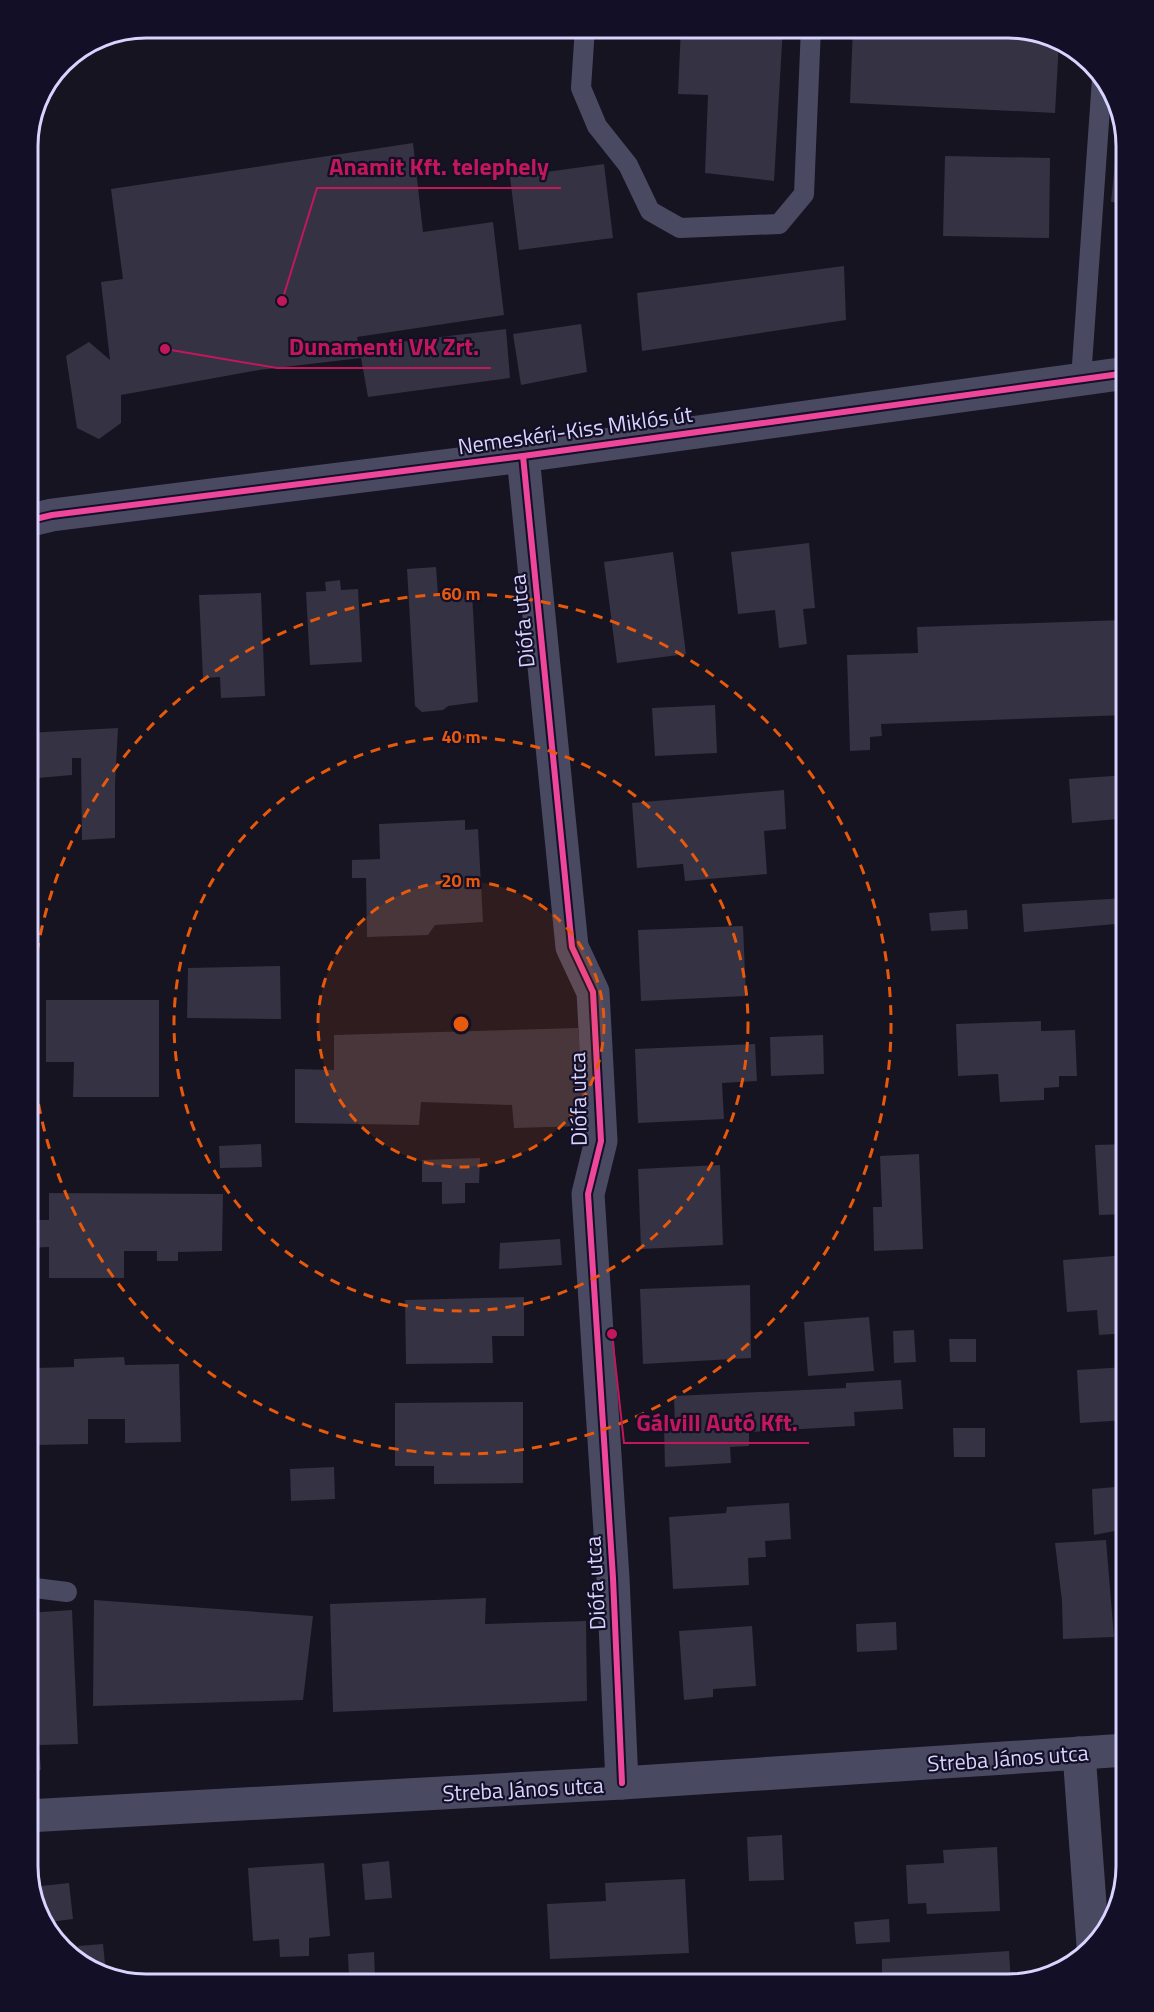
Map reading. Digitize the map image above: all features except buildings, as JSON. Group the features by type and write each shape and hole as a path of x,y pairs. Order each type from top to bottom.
{"street":[{"name":"Nemeskéri-Kiss Miklós út","path":"38,518 524,456 1117,375"},
{"name":"Diófa utca","path":"524,456 573,947 593,992 601,1142 588,1194 613,1578 622,1783"},
{"name":"Streba János utca","path":"38,1815 622,1783 1117,1751"},
{"path":"1079,1753 1092,1935"}],"lane":[{"path":"584,38 581,88 597,126 628,165 650,211 680,228 779,224 804,194 811,38"},
{"path":"1081,380 1101,91"},
{"path":"38,1588 67,1592"}],"cycle path":[{"path":"38,518 523,456 1117,374"},
{"path":"523,456 572,947 593,992 601,1141 588,1194 613,1578 622,1783"}],"place":[{"name":"Anamit Kft. telephely","path":"282,301"},
{"name":"Dunamenti VK Zrt.","path":"165,349"},
{"name":"Gálvill Autó Kft.","path":"612,1334"}]}
